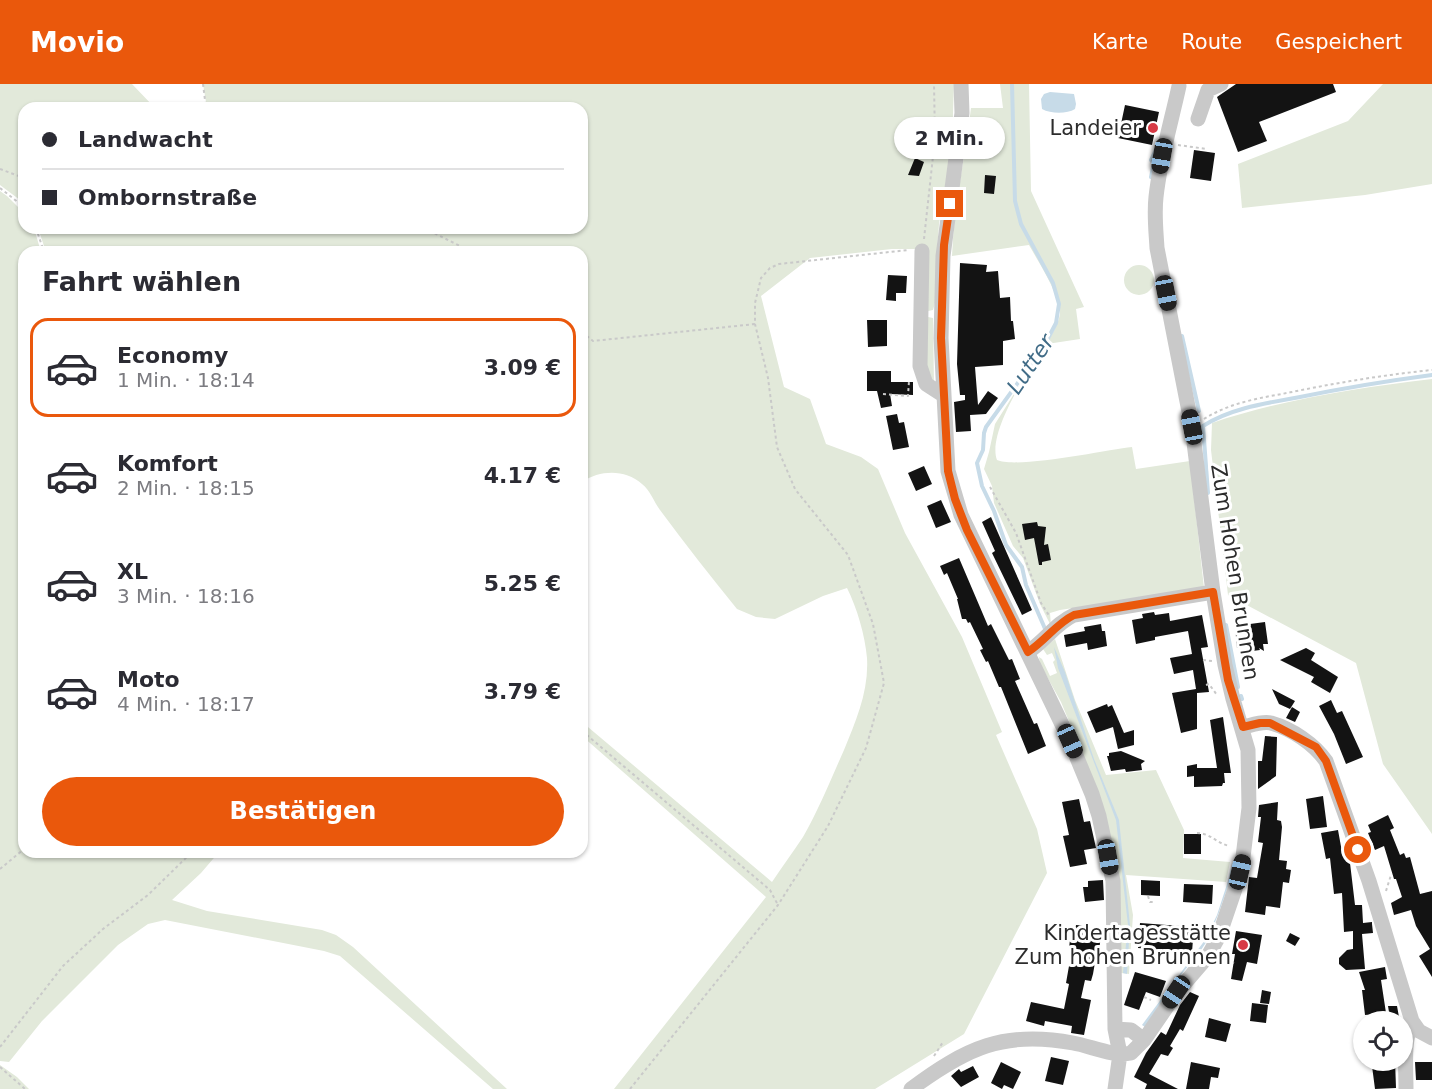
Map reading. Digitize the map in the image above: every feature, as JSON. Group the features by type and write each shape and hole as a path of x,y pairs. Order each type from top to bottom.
{"street":[{"path":"961,84 962,113 957,162 944,245 941,338 946,455 955,499 967,530 1028,652 1083,771 1103,831 1113,881 1115,1029 1120,1054 1115,1089"},
{"path":"1198,119 1208,90 1221,84"},
{"name":"Zum Hohen Brunnen","path":"1120,1054 1131,1053 1144,1040 1176,992 1208,956 1219,936 1236,886 1244,849 1249,808 1249,762 1243,727 1228,680 1213,592 1192,427 1157,248 1156,197 1179,86"},
{"path":"922,251 920,366 926,384 943,395"},
{"path":"1028,652 1045,640 1067,618 1078,614 1213,592"},
{"path":"1243,727 1270,723 1316,747 1326,761 1370,881 1409,1011"},
{"path":"1413,1022 1419,1031 1432,1038"},
{"path":"1115,1029 1131,1030 1144,1040"},
{"path":"911,1089 965,1053 999,1041 1037,1038 1058,1040 1120,1054"},
{"path":"1405,1071 1406,1089"}],"path":[{"path":"202,84 205,102"},
{"path":"630,1089 778,905 828,826 866,748 884,683 873,624 848,555 795,489 777,447 768,378 755,324 755,303 761,278 770,268 779,264 896,250 922,251 935,138 934,84"},
{"path":"1166,143 1207,149"},
{"path":"0,169 18,176"},
{"path":"0,188 18,202"},
{"path":"436,234 460,246"},
{"path":"588,337 593,341 755,324"},
{"path":"1192,427 1213,413 1232,405 1332,383 1432,370"},
{"path":"883,394 908,396 909,381"},
{"path":"990,487 1020,544 1041,603 1057,627"},
{"path":"1206,685 1209,684 1222,702"},
{"path":"588,736 770,890 778,905"},
{"path":"1197,833 1213,837 1222,845 1244,849"},
{"path":"0,869 18,854"},
{"path":"0,1047 63,966 104,929 148,895 186,858"},
{"path":"1148,896 1150,902 1155,902"},
{"path":"1144,997 1151,1000"},
{"path":"0,1067 24,1089"}],"green space":[{"path":"0,84 132,84 149,102 18,102 18,198 0,185"},
{"path":"203,84 954,84 952,144 939,224 937,295 933,310 928,311 928,317 933,318 934,385 928,382 920,249 892,249 810,258 761,296 784,387 810,399 826,444 861,457 878,469 905,533 962,637 1002,732 996,735 1037,829 1047,873 964,1034 875,1089 614,1089 766,897 588,741 588,727 772,882 803,837 814,816 861,706 866,682 867,658 854,604 847,588 823,596 775,619 756,617 737,609 642,484 628,476 612,473 604,473 588,479 588,246 44,246 40,234 588,234 588,102 206,102"},
{"path":"1000,84 1029,84 1031,191 1084,307 1076,309 1080,339 1047,344 1058,322 1059,307 1048,279 1029,245 952,256 957,200 971,108 1003,108"},
{"path":"1383,84 1432,84 1432,184 1365,195 1242,208 1238,164 1348,121"},
{"path":"0,191 18,207 18,234 36,234 39,246 18,246 18,858 214,858 172,900 207,911 322,930 336,935 353,947 507,1089 493,1089 340,956 165,920 148,924 118,945 42,1021 9,1062 0,1061"},
{"path":"1139,265 1145,266 1153,274 1153,286 1145,294 1139,295 1133,294 1125,286 1124,280 1125,274 1133,266"},
{"path":"1024,378 999,430 995,451 997,460 1041,461 1132,447 1136,469 1190,461 1204,588 1060,610 1050,613 1051,626 1023,558 1013,546 994,503 992,486 984,469 995,424"},
{"path":"1432,379 1432,834 1383,764 1356,663 1228,595 1211,450 1212,423 1266,407 1321,395"},
{"path":"1055,639 1075,700 1106,775 1156,770 1184,830 1183,858 1230,862 1226,882 1126,875 1133,915 1129,974 1121,973 1120,911 1076,738 1061,702 1040,664 1039,657 1050,676 1057,673 1052,653 1047,655 1043,649"},
{"path":"0,1065 17,1077 29,1089 0,1089"}],"water":[{"path":"1050,92 1074,94 1075,109 1059,113 1042,109 1041,99 1044,94"},
{"path":"1054,647 1065,672 1094,759 1119,820 1130,925 1127,974 1123,973 1128,925 1116,820 1058,668"},
{"path":"1232,863 1234,863 1230,881 1218,915 1207,941 1172,986 1145,1027 1142,1025 1205,940 1217,915"}],"building":[{"path":"1236,84 1333,84 1336,92 1259,122 1267,141 1238,152 1217,97"},
{"path":"1125,105 1159,112 1152,145 1118,138"},
{"path":"1194,150 1215,153 1211,181 1190,178"},
{"path":"915,158 924,162 919,176 908,175"},
{"path":"985,175 996,176 994,194 984,193"},
{"path":"960,263 987,265 986,272 998,271 1000,298 1010,297 1011,321 1013,321 1015,339 1003,341 1003,365 975,367 978,405 988,391 998,398 986,414 970,415 971,431 956,432 954,402 965,400 965,395 960,395 957,364"},
{"path":"888,275 907,276 906,293 896,293 896,301 886,300"},
{"path":"867,320 887,320 887,346 868,347"},
{"path":"867,371 891,371 891,382 913,382 913,395 890,394 892,406 881,408 877,391 867,391"},
{"path":"897,414 899,423 904,422 909,447 893,450 886,416"},
{"path":"924,466 932,484 916,491 908,473"},
{"path":"941,500 951,522 936,528 927,506"},
{"path":"991,517 1032,610 1022,615 992,553 995,551 982,522"},
{"path":"1037,522 1038,526 1046,527 1044,545 1048,544 1051,560 1042,562 1042,565 1039,565 1034,538 1025,540 1022,524"},
{"path":"959,558 988,626 991,624 1009,660 1012,659 1020,679 1015,681 1046,746 1028,754 1001,687 980,650 983,649 970,622 962,619 958,599 947,573 944,575 940,566"},
{"path":"1154,612 1155,615 1169,613 1170,621 1202,615 1208,647 1201,648 1209,692 1197,693 1197,729 1181,733 1172,693 1196,689 1193,670 1174,674 1170,658 1192,654 1188,631 1155,637 1155,640 1136,644 1132,620 1143,618 1142,614"},
{"path":"1265,622 1268,644 1263,644 1264,651 1259,648 1260,650 1245,652 1244,647 1237,648 1235,626"},
{"path":"1101,624 1102,631 1105,631 1107,646 1088,650 1087,643 1066,647 1064,635 1085,631 1084,627"},
{"path":"1306,648 1315,653 1311,660 1338,677 1330,693 1311,682 1314,677 1280,660"},
{"path":"1272,689 1295,701 1290,709 1279,704"},
{"path":"1331,700 1337,713 1342,711 1363,757 1346,764 1319,706"},
{"path":"1107,704 1108,707 1112,705 1124,733 1134,730 1134,745 1118,749 1113,727 1096,733 1087,712"},
{"path":"1292,707 1300,712 1295,722 1286,718"},
{"path":"1223,717 1231,773 1224,773 1225,783 1222,786 1194,787 1194,776 1187,777 1187,766 1197,764 1197,768 1217,768 1210,720"},
{"path":"1265,736 1277,737 1276,776 1258,789 1258,761 1262,761"},
{"path":"1121,751 1145,761 1141,764 1142,770 1111,771 1107,756 1109,753"},
{"path":"1323,796 1327,827 1310,829 1306,799"},
{"path":"1079,799 1084,822 1090,821 1096,848 1084,850 1087,864 1070,867 1063,836 1069,835 1062,802"},
{"path":"1278,802 1277,820 1281,821 1282,827 1279,860 1287,861 1286,869 1291,870 1289,883 1283,882 1280,908 1266,906 1265,915 1245,912 1249,877 1257,878 1263,843 1258,842 1261,817 1258,817 1259,805"},
{"path":"1388,815 1394,828 1390,830 1400,855 1404,853 1406,858 1410,857 1420,894 1432,891 1432,977 1419,956 1430,949 1416,926 1411,910 1394,915 1391,903 1402,897 1384,846 1375,850 1368,833 1371,832 1368,825"},
{"path":"1338,830 1342,852 1348,850 1352,862 1350,863 1355,905 1362,905 1363,923 1372,922 1373,933 1362,934 1365,969 1346,970 1339,964 1339,958 1347,950 1353,949 1353,931 1344,932 1342,893 1334,894 1330,858 1326,859 1321,833"},
{"path":"1184,834 1201,834 1201,854 1184,854"},
{"path":"1103,880 1104,900 1085,902 1083,887 1088,887 1088,881"},
{"path":"1141,880 1160,881 1160,896 1141,895"},
{"path":"1184,884 1213,885 1212,904 1183,902"},
{"path":"1140,923 1194,927 1192,952 1138,948"},
{"path":"1076,925 1087,926 1086,933 1101,935 1091,981 1085,980 1081,998 1091,1000 1084,1035 1071,1033 1072,1026 1045,1021 1044,1026 1026,1021 1031,1002 1064,1009 1072,949 1069,949 1070,939 1074,940"},
{"path":"1236,931 1262,935 1257,964 1247,962 1242,981 1231,979"},
{"path":"1290,933 1300,938 1295,946 1286,941"},
{"path":"1385,967 1387,979 1381,980 1386,1011 1365,1011 1362,990 1365,990 1359,972"},
{"path":"1135,972 1166,981 1160,997 1146,992 1139,1010 1124,1005"},
{"path":"1262,990 1271,992 1269,1004 1260,1003"},
{"path":"1190,992 1199,996 1183,1031 1180,1029 1170,1046 1173,1048 1168,1056 1161,1054 1149,1074 1178,1089 1145,1089 1147,1084 1134,1077 1146,1053 1161,1032 1166,1035 1180,1005"},
{"path":"1252,1003 1268,1005 1266,1023 1250,1021"},
{"path":"1388,1006 1397,1006 1398,1011 1389,1011"},
{"path":"1209,1018 1231,1024 1226,1042 1205,1037"},
{"path":"1051,1057 1069,1061 1063,1085 1045,1081"},
{"path":"1001,1062 1021,1072 1013,1089 1004,1085 1002,1089 991,1083"},
{"path":"1191,1062 1220,1068 1218,1078 1211,1077 1209,1089 1186,1089"},
{"path":"1415,1062 1432,1062 1432,1080 1416,1080"},
{"path":"973,1066 979,1077 961,1087 951,1076 959,1069 961,1072"},
{"path":"1373,1071 1395,1071 1396,1088 1375,1089"}],"waterway":[{"name":"Lutter","path":"1012,84 1015,201 1021,224 1053,283 1059,304 1056,323 1043,348 986,427 983,450 977,463 982,486 1006,545 1022,567 1026,585 1046,631"},
{"path":"1151,177 1154,163 1151,160 1157,148"},
{"path":"1182,336 1199,411"},
{"path":"1208,493 1203,426 1214,420 1237,410 1262,404 1432,375"},
{"path":"1226,625 1238,687"}],"place":[{"name":"Landeier","path":"1153,128"},
{"name":"Kindertagesstätte Zum hohen Brunnen","path":"1243,945"}],"route":[{"path":"950,204 944,245 941,338 948,471 955,499 967,530 1028,652 1041,644 1062,622 1074,615 1213,592 1228,680 1243,727 1270,723 1316,747 1326,761 1358,850"}]}
